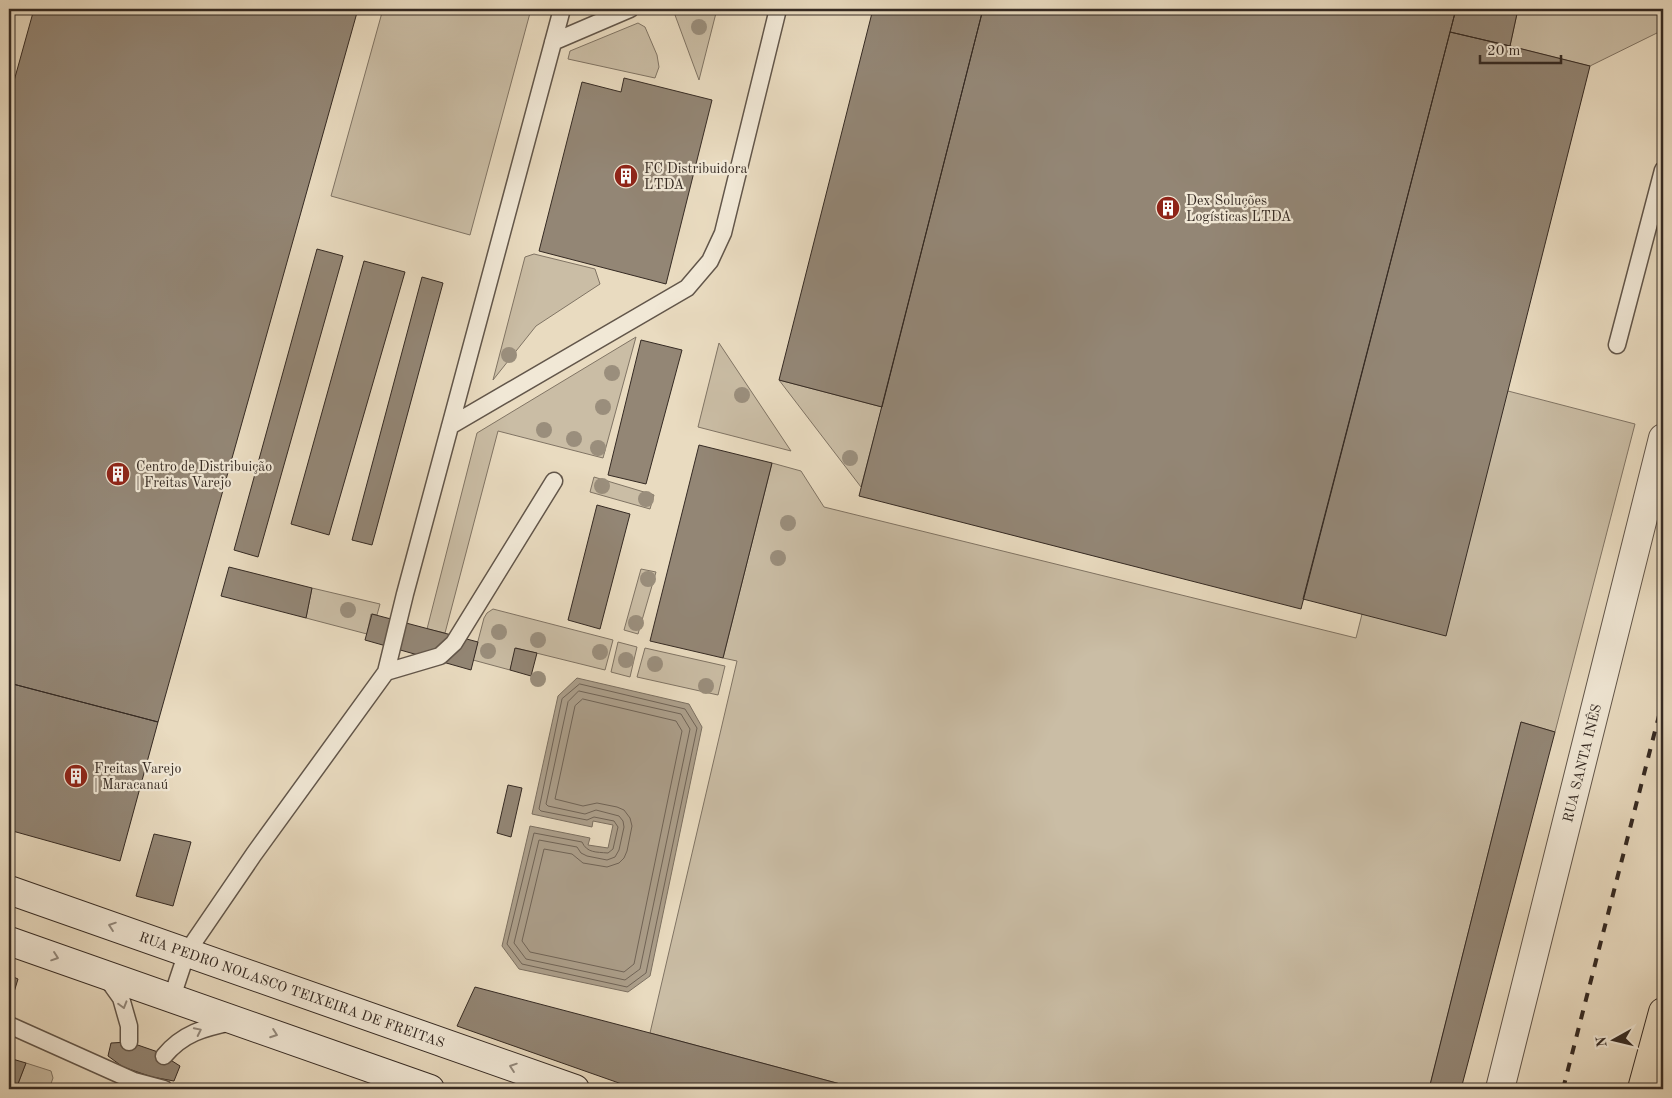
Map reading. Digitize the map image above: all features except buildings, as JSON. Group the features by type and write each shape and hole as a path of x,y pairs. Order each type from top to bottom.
{"highway":[{"path":"1642,1089 1663,1012"}],"main road":[{"name":"RUA SANTA INÊS","path":"1500,1089 1663,438"},
{"name":"RUA PEDRO NOLASCO TEIXEIRA DE FREITAS","path":"9,890 575,1089"},
{"path":"9,941 430,1089"}],"lane":[{"path":"172,997 186,952 254,854 386,672 390,651 562,9"},
{"path":"553,42 630,9"},
{"path":"450,426 687,288 710,260 723,233 778,9"},
{"path":"1617,344 1663,170"},
{"path":"386,672 440,656 454,643 554,481"},
{"path":"103,974 122,998 129,1026 129,1042"},
{"path":"164,1056 174,1044 202,1028 239,1021"},
{"path":"9,1025 135,1079 164,1089"}],"shaded area":[{"path":"383,9 515,9 530,13 470,235 331,196"},
{"path":"674,9 717,9 699,80 675,15"},
{"path":"1518,9 1663,9 1663,30 1590,66 1510,46"},
{"path":"638,23 645,27 657,55 659,67 655,78 568,59 570,51"},
{"path":"534,254 595,269 600,284 536,326 493,380 525,257"},
{"path":"636,337 603,458 498,431 445,633 427,629 477,433"},
{"path":"719,343 791,451 698,427"},
{"path":"779,380 882,407 861,487"},
{"path":"1508,391 1635,424 1555,732 1521,722 1429,1089 859,1089 650,1033 737,661 723,658 772,463 801,471 824,507 1356,638 1362,614"},
{"path":"594,477 654,495 650,509 590,492"},
{"path":"641,569 656,572 638,634 624,630"},
{"path":"312,588 380,604 377,615 371,614 367,634 306,618"},
{"path":"493,609 613,640 605,670 516,648 510,670 473,660 484,618"},
{"path":"618,642 637,647 630,677 611,672"},
{"path":"645,648 725,666 718,695 637,677"},
{"path":"26,1063 51,1071 53,1078 49,1089 16,1089"}],"water":[{"path":"577,678 689,704 702,727 650,976 628,992 519,969 502,946 530,826 590,838 588,845 608,848 613,825 593,821 592,827 532,814 558,696"}],"railway":[{"path":"1563,1089 1663,700"}],"place":[{"name":"FC Distribuidora LTDA","path":"626,176"},
{"name":"Dex Soluções Logísticas LTDA","path":"1168,208"},
{"name":"Centro de Distribuição | Freitas Varejo","path":"118,474"},
{"name":"Freitas Varejo | Maracanaú","path":"76,776"}]}
